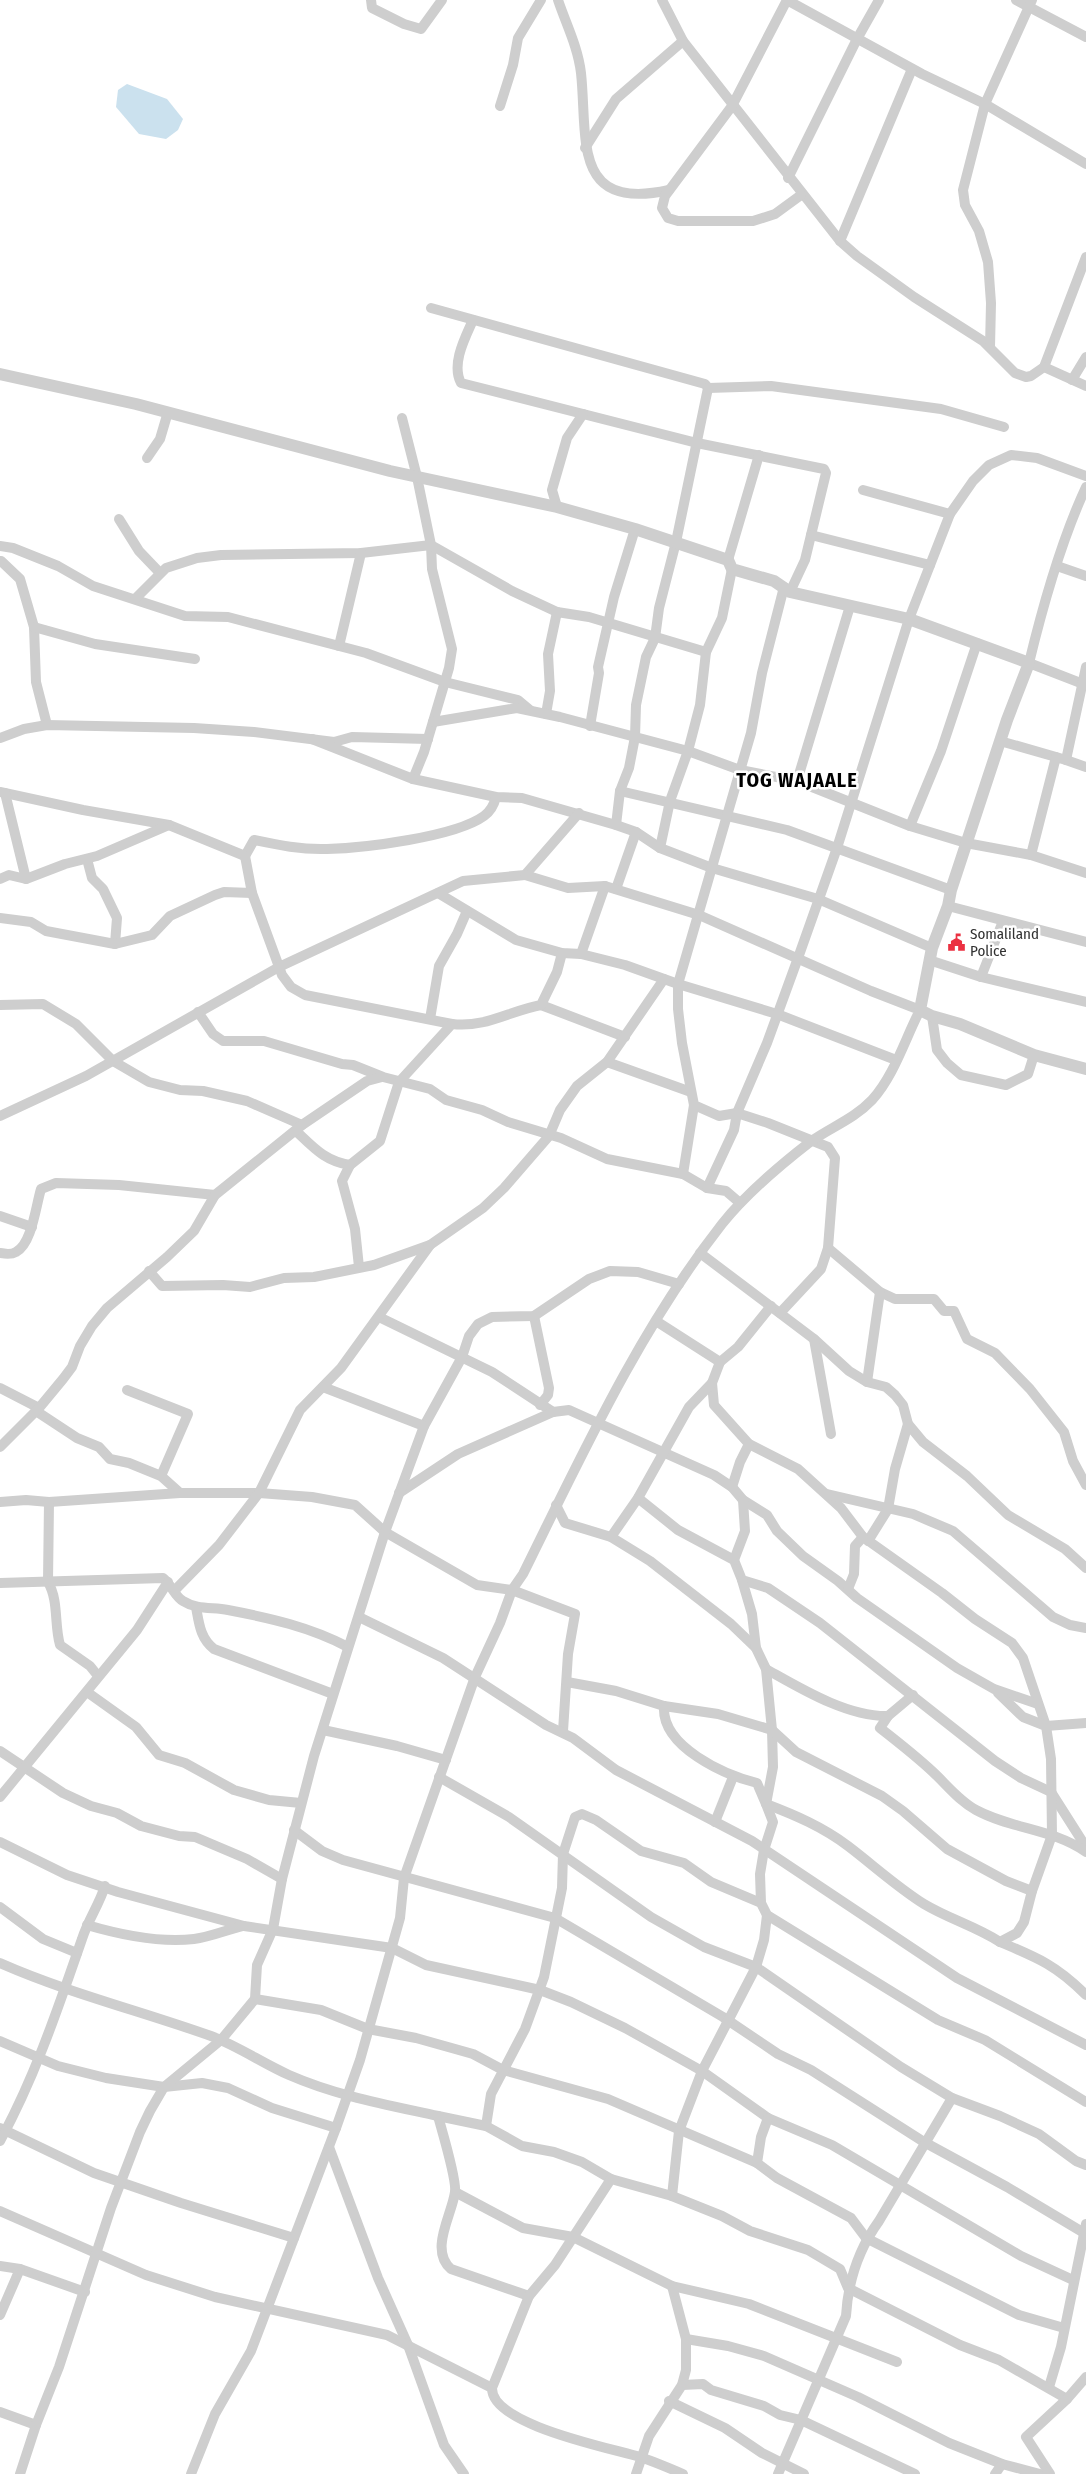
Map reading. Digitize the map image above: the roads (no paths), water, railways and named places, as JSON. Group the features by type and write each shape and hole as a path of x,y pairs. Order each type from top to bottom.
{"street":[{"path":"371,0 372,8 404,24 421,28 442,0"},
{"path":"500,106 513,65 518,38 541,0"},
{"path":"558,0 580,62 585,148 597,178 610,187 636,194 669,190"},
{"path":"662,0 682,41 788,178 840,241 857,256 914,297 990,347 1008,368 1020,375 1031,376 1044,367 1086,257"},
{"path":"802,195 775,214 753,221 678,221 668,218 663,212 663,199 732,106 787,0 912,69 985,104 1086,164"},
{"path":"788,178 857,39 879,0"},
{"path":"1016,0 1031,4 1086,37"},
{"path":"990,347 991,303 988,262 984,242 963,198 965,178 985,104 1031,4"},
{"path":"585,148 616,99 682,41"},
{"path":"840,241 912,69"},
{"path":"431,308 705,384 708,388 772,386 941,409 1004,427"},
{"path":"473,320 462,347 457,375 461,383 697,443 824,469 826,473 804,560 787,590 762,673 751,733 678,984 678,1009 694,1105 683,1174"},
{"path":"1072,380 1086,358"},
{"path":"1044,367 1086,386"},
{"path":"0,374 168,412 356,463 557,507 635,529 676,542 758,575 787,590 909,619 1084,684"},
{"path":"616,825 620,790 629,768 635,737 636,705 646,657 654,638 708,388"},
{"path":"147,458 160,439 168,412"},
{"path":"557,507 552,490 567,438 583,414"},
{"path":"402,418 417,477 430,545 432,569 451,643 451,659 445,682 428,739 413,779"},
{"path":"660,848 670,801 688,752 700,705 706,652 722,618 730,564 759,455"},
{"path":"707,1188 734,1130 737,1113 798,958 837,848 909,619 950,514 973,481 989,465 1011,455 1037,458 1086,476"},
{"path":"191,2474 215,2414 251,2351 348,2096 400,1918 404,1878 475,1677 500,1623 512,1590 522,1574 598,1423 656,1321 700,1253 740,1203 812,1141 843,1124 865,1107 880,1088 896,1060 920,1010 930,954 948,906 951,890 1000,741 1029,663 1076,510 1086,487"},
{"path":"863,490 950,514"},
{"path":"119,519 139,551 160,573"},
{"path":"590,726 599,673 598,667 614,597 635,529"},
{"path":"811,535 930,565"},
{"path":"135,600 160,573 174,565 210,556 361,553 430,545 512,591 557,612 589,617 706,652"},
{"path":"0,546 58,566 93,586 185,616 228,617 339,646 392,662 445,682 518,700 532,712"},
{"path":"339,646 361,553"},
{"path":"0,561 20,579 34,627 36,682 47,725"},
{"path":"1058,566 1086,576"},
{"path":"797,781 850,606"},
{"path":"546,714 550,691 548,654 557,612"},
{"path":"34,627 96,644 195,660"},
{"path":"910,826 941,751 977,643"},
{"path":"1031,855 1084,684 1086,667"},
{"path":"433,722 517,708 546,714 688,752 740,770 797,781 910,826 966,843 1031,855 1086,873"},
{"path":"0,738 24,729 47,725 194,728 334,742 352,737 428,739"},
{"path":"312,739 413,779 496,797 522,798 616,825 636,832 660,848 712,868 818,898 930,954 981,977 1086,1002"},
{"path":"1000,741 1086,767"},
{"path":"620,790 786,830 951,890"},
{"path":"26,879 2,793 169,825 245,856"},
{"path":"496,797 493,806 483,817 447,830 375,844 328,849 300,848 254,840 245,856 252,893 279,967 291,988 305,995 452,1024 478,1025 520,1009 541,1005 625,1037"},
{"path":"525,875 579,813"},
{"path":"0,879 9,875 26,879 65,864 87,859 169,825"},
{"path":"616,889 636,832"},
{"path":"87,859 92,878 103,889 116,918 115,944"},
{"path":"0,1116 52,1093 113,1061 279,967 464,881 525,875 568,888 605,886 699,915 932,1016 960,1024 1034,1056 1086,1069"},
{"path":"581,954 605,886"},
{"path":"0,918 32,922 46,931 115,944 152,935 170,916 215,895 224,892 252,893"},
{"path":"438,893 516,940 562,954 581,954 626,965 678,984 777,1014 896,1060"},
{"path":"948,906 1086,942"},
{"path":"430,1019 440,966 467,911"},
{"path":"981,977 1003,921"},
{"path":"541,1005 557,972 562,954"},
{"path":"148,1271 162,1286 223,1285 250,1287 284,1278 314,1277 374,1265 430,1245 483,1208 504,1188 549,1136 560,1110 577,1086 607,1062 664,979"},
{"path":"0,1005 42,1004 76,1024 113,1061 150,1082 180,1090 203,1091 247,1101 299,1128 322,1155 334,1162 350,1165"},
{"path":"198,1012 213,1034 223,1041 264,1041 342,1064 353,1064 383,1077 430,1089 446,1100 482,1110 508,1122 571,1142 607,1159 683,1174 707,1188 726,1191 740,1203"},
{"path":"932,1016 937,1050 947,1063 961,1075 1006,1085 1028,1074 1034,1056"},
{"path":"359,1267 355,1230 342,1182 350,1165 380,1141 400,1082 452,1024"},
{"path":"607,1062 691,1092"},
{"path":"2,1441 37,1410 72,1367 80,1346 92,1326 118,1297 167,1257 194,1231 215,1195 299,1128 367,1081 383,1077"},
{"path":"611,1537 638,1498 689,1407 712,1383 720,1362 821,1269 828,1248 835,1158 828,1147 737,1113 719,1116 694,1105"},
{"path":"0,1254 15,1253 20,1249 32,1227 41,1189 52,1183 120,1185 215,1195"},
{"path":"0,1216 32,1227"},
{"path":"0,1797 171,1586 219,1545 259,1493 300,1410 341,1368 430,1245"},
{"path":"828,1248 880,1292 895,1300 934,1299 944,1311 954,1311 967,1339 996,1353 1030,1389 1064,1432 1073,1461 1086,1485"},
{"path":"700,1253 814,1339 849,1371 867,1382 886,1387 895,1394 904,1405 908,1424 923,1442 966,1476 1008,1515 1065,1549 1086,1568"},
{"path":"20,2474 140,2132 164,2088 221,2040 255,1998 257,1965 274,1930 282,1879 294,1830 332,1694 359,1617 385,1532 424,1426 462,1357 470,1336 478,1324 492,1316 534,1316 589,1279 610,1271 638,1272 679,1284"},
{"path":"867,1382 880,1292"},
{"path":"534,1316 549,1388 548,1395 540,1405"},
{"path":"379,1317 492,1372 553,1412"},
{"path":"656,1321 720,1362"},
{"path":"814,1339 831,1434"},
{"path":"712,1383 714,1405 749,1444 798,1469 841,1508 865,1539 942,1593 974,1619 1012,1642 1023,1658 1046,1726 1051,1759 1052,1835 1032,1891 1024,1922 1017,1933 1000,1942"},
{"path":"323,1387 424,1426"},
{"path":"0,1388 37,1410 77,1438 99,1447 110,1459 129,1463 161,1476 180,1493"},
{"path":"127,1390 188,1414 161,1476"},
{"path":"399,1493 458,1454 553,1412 570,1410 714,1475 732,1487 743,1500 767,1515 777,1531 803,1556 848,1589 857,1598 957,1668 994,1689 1038,1704"},
{"path":"848,1589 854,1574 855,1546 865,1539 888,1508 895,1469 908,1424"},
{"path":"732,1487 740,1462 749,1444"},
{"path":"0,1502 26,1500 49,1502 180,1493 259,1493 312,1497 355,1505 385,1532 477,1585 512,1590 575,1614 568,1654 568,1682 563,1731"},
{"path":"825,1494 913,1514 953,1531 1053,1617 1070,1625 1086,1628"},
{"path":"638,1498 678,1530 734,1560 752,1614 756,1648 766,1668 772,1730 773,1767 766,1804"},
{"path":"734,1560 745,1531 743,1500"},
{"path":"49,1502 48,1582 53,1590 55,1628 60,1645 90,1666 98,1676"},
{"path":"556,1505 565,1523 611,1537 650,1561 699,1598 756,1648"},
{"path":"0,1583 163,1578 180,1600 196,1607 225,1609 307,1628 348,1647"},
{"path":"742,1580 768,1588 795,1605 996,1761 1021,1778 1051,1792 1086,1847"},
{"path":"196,1607 200,1631 206,1642 214,1649 332,1694"},
{"path":"359,1617 443,1658 475,1677 546,1725 563,1731 616,1770 734,1831 957,1978 1086,2045"},
{"path":"766,1668 810,1694 861,1713 888,1716"},
{"path":"568,1682 616,1691 664,1706 718,1714 772,1730 796,1752 882,1796 904,1810 947,1849 1006,1881 1032,1891"},
{"path":"994,1689 1023,1717 1046,1726 1086,1724"},
{"path":"87,1692 136,1727 159,1755 185,1763 234,1790 269,1800 301,1803"},
{"path":"913,1695 888,1716 880,1728 932,1771 963,1802 989,1816 1072,1842 1086,1852"},
{"path":"664,1706 663,1715 673,1734 712,1767 733,1777 757,1783 772,1822 760,1874 761,1903 767,1915 938,2020 985,2040 1086,2102"},
{"path":"323,1730 397,1746 446,1760"},
{"path":"0,1751 63,1793 91,1806 117,1813 141,1826 179,1836 194,1837 247,1859 282,1879"},
{"path":"439,1777 509,1817 563,1854 614,1893 651,1917 704,1947 756,1967 901,2067 952,2098 1000,2116 1039,2134 1076,2161 1086,2165"},
{"path":"715,1822 733,1777"},
{"path":"766,1804 808,1821 847,1845 923,1903 951,1919 979,1928 1000,1942 1046,1962 1065,1974 1086,1994"},
{"path":"486,2126 491,2094 525,2029 540,1990 562,1888 563,1854 575,1817 582,1814 596,1820 641,1851 684,1863 711,1882 761,1903"},
{"path":"294,1830 322,1851 404,1878 555,1918 728,2021 778,2054 811,2070 924,2142 1085,2228 1061,2347 1049,2387"},
{"path":"0,1842 67,1875 105,1886 118,1892 244,1926 392,1948 426,1965 540,1990 571,2002 625,2028 702,2071 768,2118 832,2145 1022,2256 1073,2280"},
{"path":"0,2141 3,2129 20,2104 66,1989 87,1925 100,1904 105,1886"},
{"path":"0,1907 44,1939 77,1953"},
{"path":"672,2196 679,2131 702,2071 756,1967 764,1940 767,1915"},
{"path":"87,1925 115,1933 168,1940 194,1939 244,1926"},
{"path":"0,1963 110,2005 141,2012 221,2040 289,2075 348,2096 486,2126 522,2146 554,2152 582,2162 611,2179 672,2196 722,2216 750,2231 796,2245 819,2255 840,2269 848,2288 1049,2387 1067,2399"},
{"path":"255,1998 321,2010 368,2028 416,2038 473,2054 503,2070 608,2099 757,2164 776,2178 851,2218 866,2238 1018,2315 1064,2328"},
{"path":"0,2041 38,2059 78,2072 164,2088 202,2083 228,2088 272,2108 336,2128"},
{"path":"778,2474 784,2464 818,2378 838,2338 846,2316 848,2288 866,2238 879,2221 924,2142 952,2098"},
{"path":"438,2116 455,2192 446,2219 441,2254 443,2262 451,2268 529,2296"},
{"path":"757,2164 761,2137 768,2118"},
{"path":"3,2129 63,2160 180,2203 294,2238"},
{"path":"329,2147 378,2278 408,2345 444,2445 464,2474"},
{"path":"611,2179 542,2282 529,2296 492,2388 492,2394 507,2410 531,2425 641,2457 684,2474"},
{"path":"455,2192 523,2228 573,2237 672,2286 749,2304 897,2362"},
{"path":"0,2211 146,2275 215,2297 387,2335 492,2388"},
{"path":"0,2266 20,2269 85,2292"},
{"path":"0,2315 20,2269"},
{"path":"636,2474 649,2436 669,2401 682,2385 687,2361 686,2339 672,2286"},
{"path":"686,2339 746,2350 818,2378 940,2438 1002,2464 1040,2474"},
{"path":"1050,2474 1026,2437 1067,2399 1086,2377"},
{"path":"682,2385 703,2384 712,2390 764,2406 780,2416 801,2420 914,2474"},
{"path":"669,2401 725,2428 762,2453 804,2474"},
{"path":"0,2412 36,2425"},
{"path":"994,2474 1002,2464"}],"water":[{"path":"127,84 167,99 183,119 178,130 166,139 139,134 116,107 118,90"}],"place":[{"name":"Somaliland Police","path":"956,943"}],"district":[{"name":"TOG WAJAALE","path":"797,780"}]}
